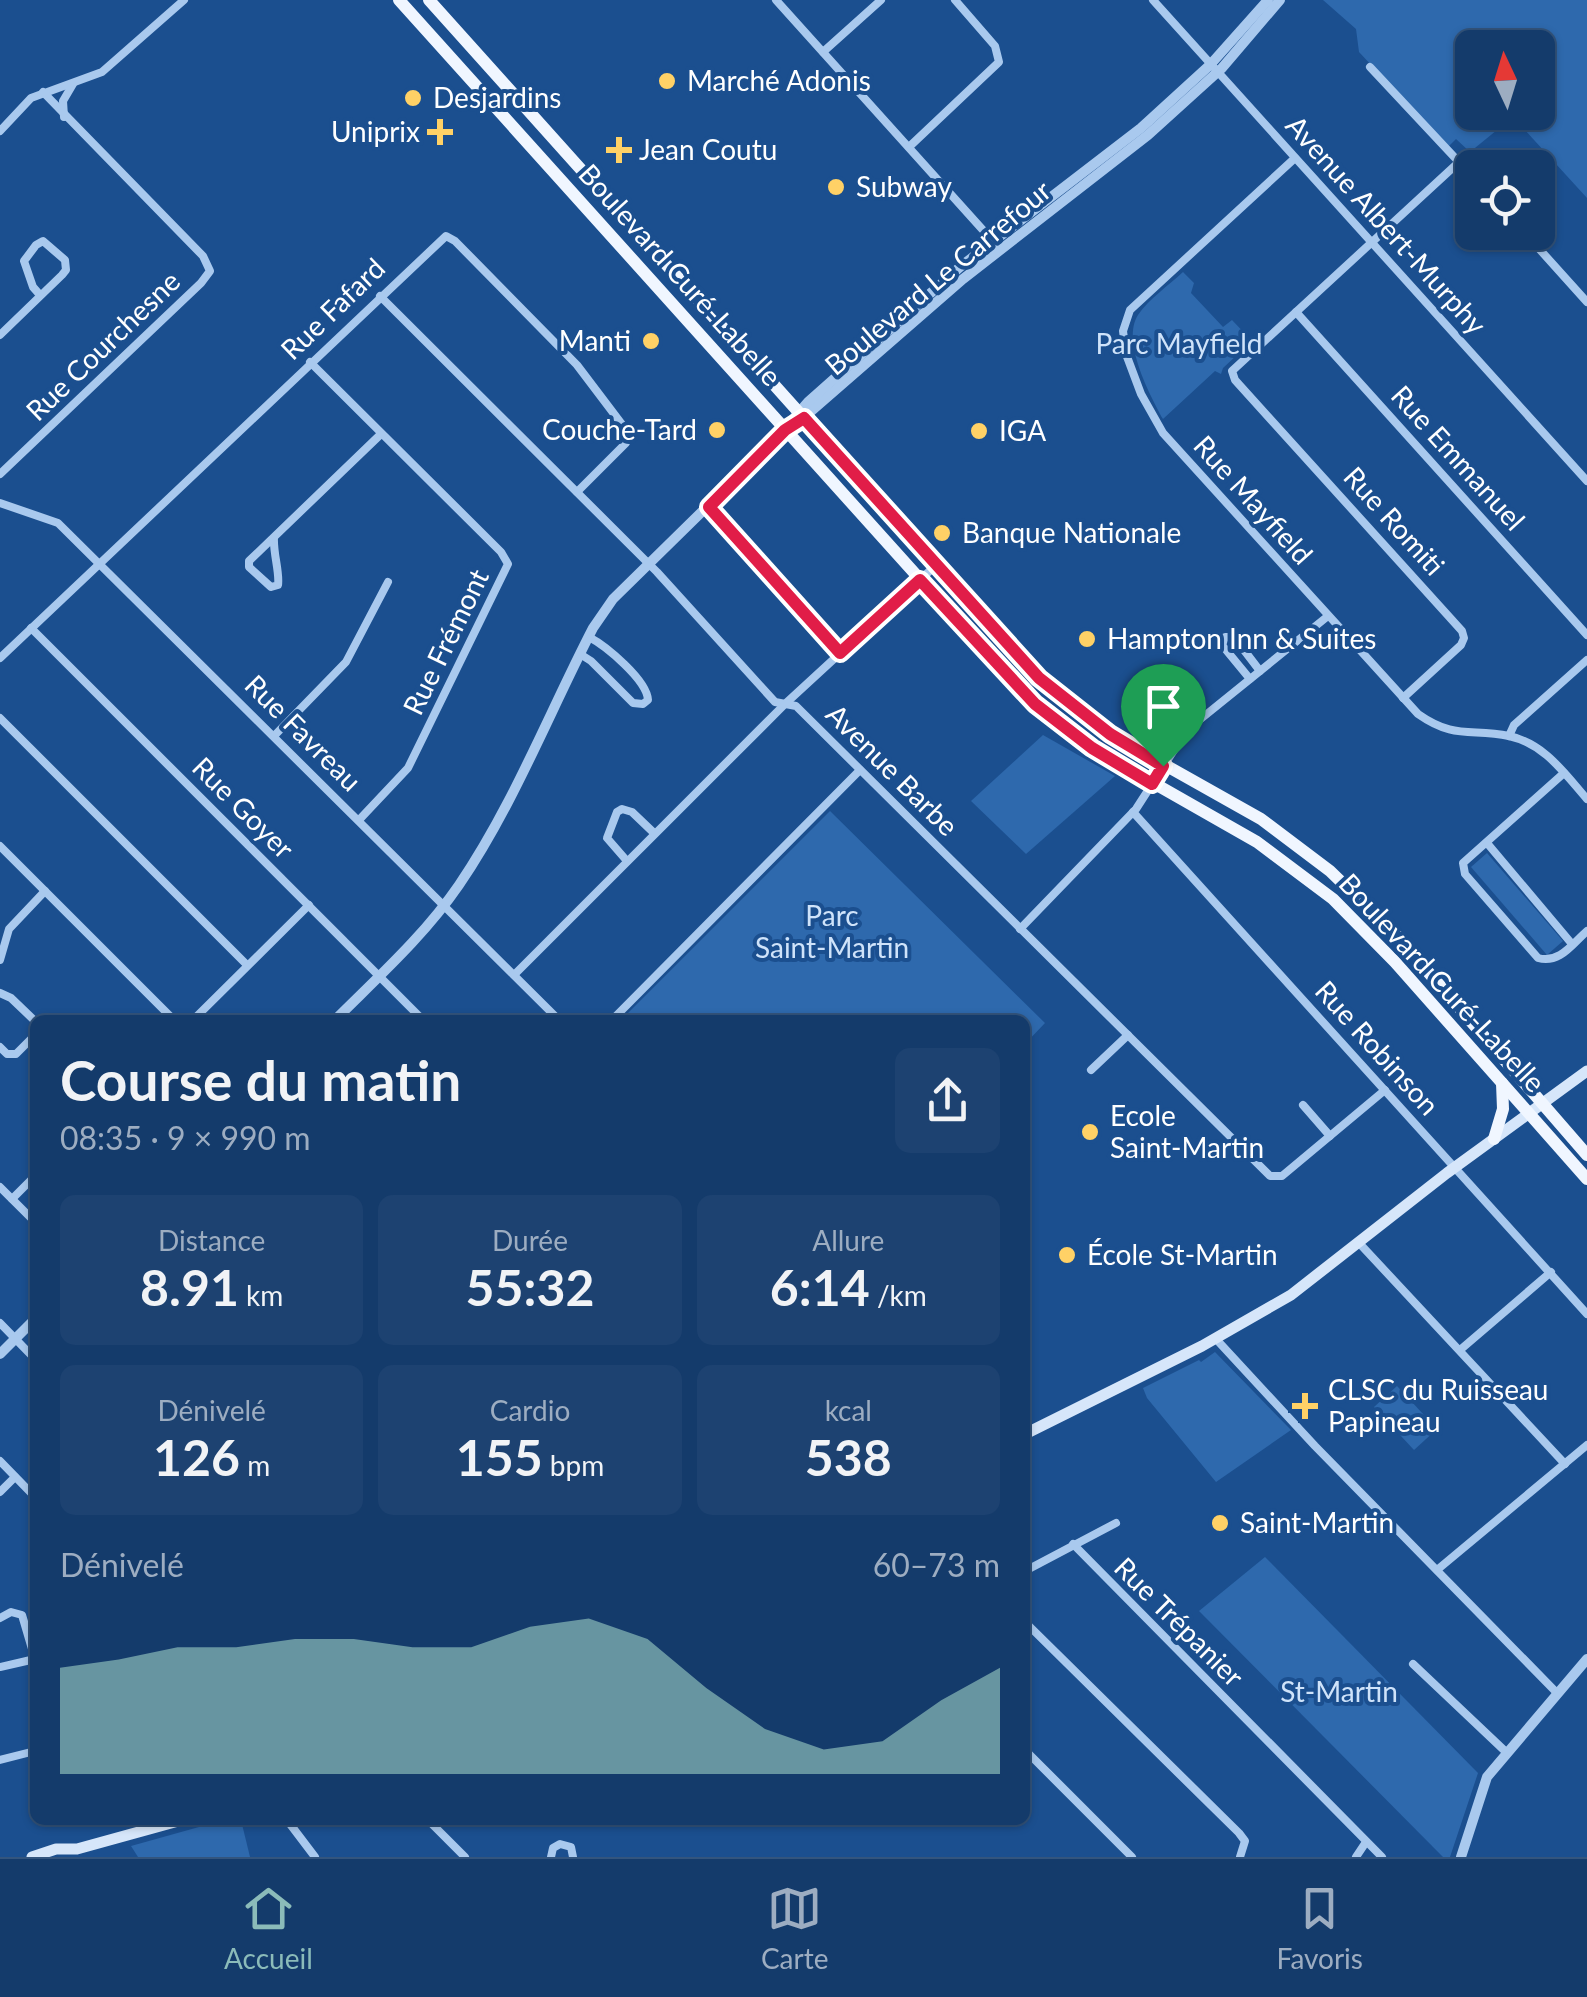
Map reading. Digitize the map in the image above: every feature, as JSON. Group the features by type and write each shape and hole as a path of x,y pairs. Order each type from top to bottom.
{"main road":[{"name":"Boulevard Curé-Labelle","path":"399,0 1035,704 1092,748 1257,842 1333,900 1386,952 1587,1179"},
{"name":"Boulevard Curé-Labelle","path":"429,0 1039,678 1110,734 1272,826 1330,871 1396,935 1587,1156"},
{"path":"589,211 616,209"},
{"path":"1030,1432 1216,1339 1291,1295 1587,1071"},
{"path":"1494,1140 1504,1106 1502,1083"},
{"path":"65,1857 166,1825"},
{"path":"32,1857 56,1849 78,1853"}],"street":[{"path":"0,131 26,102 43,92 102,72 184,0"},
{"path":"776,0 997,245"},
{"path":"823,52 882,0"},
{"path":"908,146 999,62 996,46 954,0"},
{"name":"Avenue Albert-Murphy","path":"1152,0 1587,481"},
{"name":"Boulevard Le Carrefour","path":"1214,68 1268,0"},
{"name":"Boulevard Le Carrefour","path":"340,1015 444,905 492,830 609,603 785,430 997,245 1214,68 1280,0"},
{"path":"1370,67 1455,159"},
{"path":"64,117 64,101 74,82"},
{"name":"Rue Courchesne","path":"0,474 210,271 203,256 43,92"},
{"name":"Rue Mayfield","path":"1295,158 1134,306 1125,320 1123,337 1138,387 1168,439 1421,716 1446,730 1509,736 1543,751 1586,795"},
{"path":"1296,312 1455,165"},
{"name":"Rue Fafard","path":"0,658 442,238 449,236 455,241 577,365 627,431 626,444 577,492"},
{"path":"0,334 64,272 66,266 44,242 38,243 24,260 40,295"},
{"path":"1540,250 1587,302"},
{"name":"Avenue Barbe","path":"380,296 648,564 770,698 796,706 1272,1177 1282,1176 1386,1090"},
{"name":"Rue Romiti","path":"1296,312 1232,371 1235,380 1463,633 1461,645 1403,698"},
{"name":"Rue Emmanuel","path":"1296,312 1587,635"},
{"name":"Rue Frémont","path":"310,362 501,552 508,564 408,768 359,820"},
{"path":"274,538 279,580 271,588 248,562 381,434"},
{"name":"Rue Favreau","path":"0,503 54,519 554,1015"},
{"path":"709,507 840,653"},
{"path":"514,975 785,704 935,566"},
{"path":"274,736 346,662 388,582"},
{"path":"1020,929 1133,812 1184,732 1328,616"},
{"name":"Rue Goyer","path":"32,628 418,1015"},
{"path":"580,654 633,703 648,700 643,685 589,637"},
{"path":"1250,679 1222,645 1225,637 1234,637 1260,671"},
{"path":"1509,736 1514,725 1587,660"},
{"path":"1156,699 1184,732"},
{"path":"0,718 247,965"},
{"path":"617,1015 860,770"},
{"path":"1564,773 1463,864 1465,874 1538,958 1560,957 1587,931"},
{"path":"627,861 606,836 616,812 632,812 654,834"},
{"name":"Rue Robinson","path":"1133,812 1587,1314"},
{"path":"1488,843 1572,944"},
{"path":"0,846 169,1015"},
{"path":"0,960 9,929 46,891"},
{"path":"197,1015 309,905"},
{"path":"0,993 30,1016"},
{"path":"1091,1070 1128,1034"},
{"path":"0,1047 14,1055 30,1040"},
{"path":"1303,1105 1330,1136"},
{"path":"12,1199 30,1181"},
{"path":"0,1187 30,1217"},
{"path":"1360,1244 1565,1464"},
{"path":"1460,1350 1551,1272"},
{"path":"0,1324 30,1354"},
{"path":"0,1354 30,1324"},
{"path":"1216,1339 1557,1693"},
{"path":"1437,1570 1587,1445"},
{"path":"0,1461 30,1492"},
{"path":"0,1492 15,1477"},
{"path":"1030,1568 1116,1523"},
{"name":"Rue Trépanier","path":"1073,1544 1379,1856"},
{"path":"0,1618 11,1612 22,1615 30,1641"},
{"path":"1030,1627 1239,1833 1245,1841 1240,1857"},
{"path":"0,1667 30,1659"},
{"path":"1461,1857 1484,1782 1587,1659"},
{"path":"1413,1664 1506,1752"},
{"path":"0,1760 30,1752"},
{"path":"1030,1755 1132,1857"},
{"path":"290,1825 314,1857"},
{"path":"433,1825 465,1857"},
{"path":"1356,1857 1366,1842"},
{"path":"551,1857 553,1848 560,1844 571,1847 573,1857"}],"green space":[{"path":"1323,0 1587,0 1587,198 1555,163 1555,150 1543,150 1525,130 1555,130 1555,30 1455,30 1455,130 1497,130 1472,150 1456,139 1448,147 1359,52 1356,29"},
{"name":"Parc Mayfield","path":"1183,272 1194,283 1191,293 1223,327 1232,320 1252,341 1221,374 1215,371 1163,419 1139,368 1134,326 1148,303"},
{"path":"1043,735 1115,776 1026,854 971,801"},
{"name":"Parc Saint-Martin","path":"830,811 1045,1023 1030,1039 1030,1015 626,1015"},
{"path":"1487,853 1563,941 1547,955 1471,867"},
{"path":"1215,1352 1291,1430 1216,1482 1143,1388"},
{"path":"1397,1386 1437,1429 1414,1450 1374,1407"},
{"name":"St-Martin","path":"1265,1557 1478,1773 1450,1857 1443,1857 1199,1611"},
{"path":"206,1825 242,1825 250,1857 138,1857 131,1846"}],"place":[{"name":"Marché Adonis","path":"667,81"},
{"name":"Desjardins","path":"413,98"},
{"name":"Uniprix","path":"440,132"},
{"name":"Jean Coutu","path":"619,150"},
{"name":"Subway","path":"836,187"},
{"name":"Manti","path":"651,341"},
{"name":"Couche-Tard","path":"717,430"},
{"name":"IGA","path":"979,431"},
{"name":"Banque Nationale","path":"942,533"},
{"name":"Hampton Inn & Suites","path":"1087,639"},
{"name":"Ecole Saint-Martin","path":"1090,1132"},
{"name":"École St-Martin","path":"1067,1255"},
{"name":"CLSC du Ruisseau Papineau","path":"1305,1406"},
{"name":"Saint-Martin","path":"1220,1523"}],"route":[{"path":"804,418 1016,656 1077,710 1163,766 1152,784 1109,760 1064,727 1007,677 920,580 840,653 709,507 785,430 804,418"}]}
